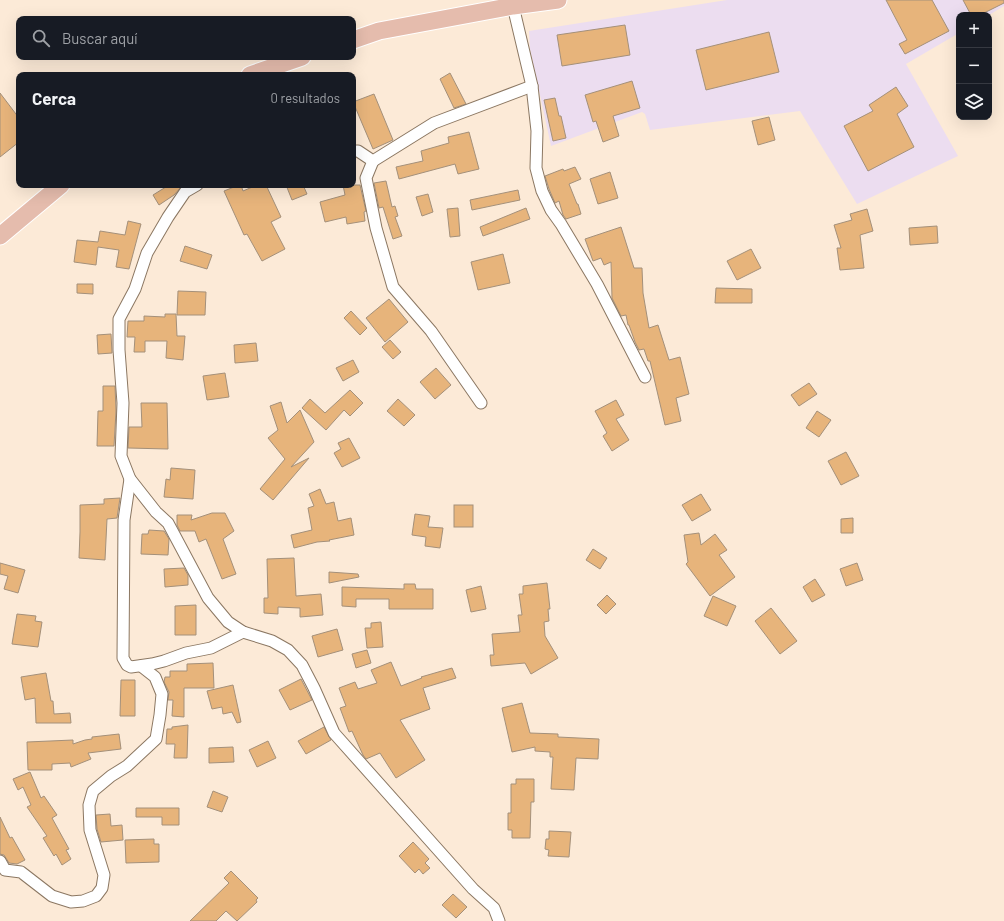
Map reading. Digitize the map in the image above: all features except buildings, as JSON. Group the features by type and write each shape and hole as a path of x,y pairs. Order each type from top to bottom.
{"main road":[{"path":"356,39 379,31 513,6 558,0"},
{"path":"259,72 293,60"},
{"path":"0,236 57,188"}],"street":[{"path":"513,6 532,86 537,131 536,168 542,191 551,210 597,284 645,377"},
{"path":"481,403 431,331 393,287 376,228 366,178 372,161 434,124 532,86"},
{"path":"356,151 372,161"},
{"path":"192,188 185,192 147,252 135,289 119,319 119,350 123,403 121,456 130,479 156,512 168,523 208,598 228,622 243,632 272,641 288,650 302,664 334,733 473,889 494,908 499,921"},
{"path":"130,479 124,520 123,658 127,665 131,667 141,666 164,661 186,653 211,648 243,632"},
{"path":"0,861 5,870 21,872 52,896 71,902 84,901 96,896 102,888 104,875 90,830 89,805 94,791 111,776 128,766 156,739 162,694 155,677 141,666"}],"shaded area":[{"path":"727,0 1004,0 1004,6 992,13 956,12 956,35 906,64 958,156 857,204 800,111 650,130 645,114 642,112 551,146 530,49 529,31"}]}
